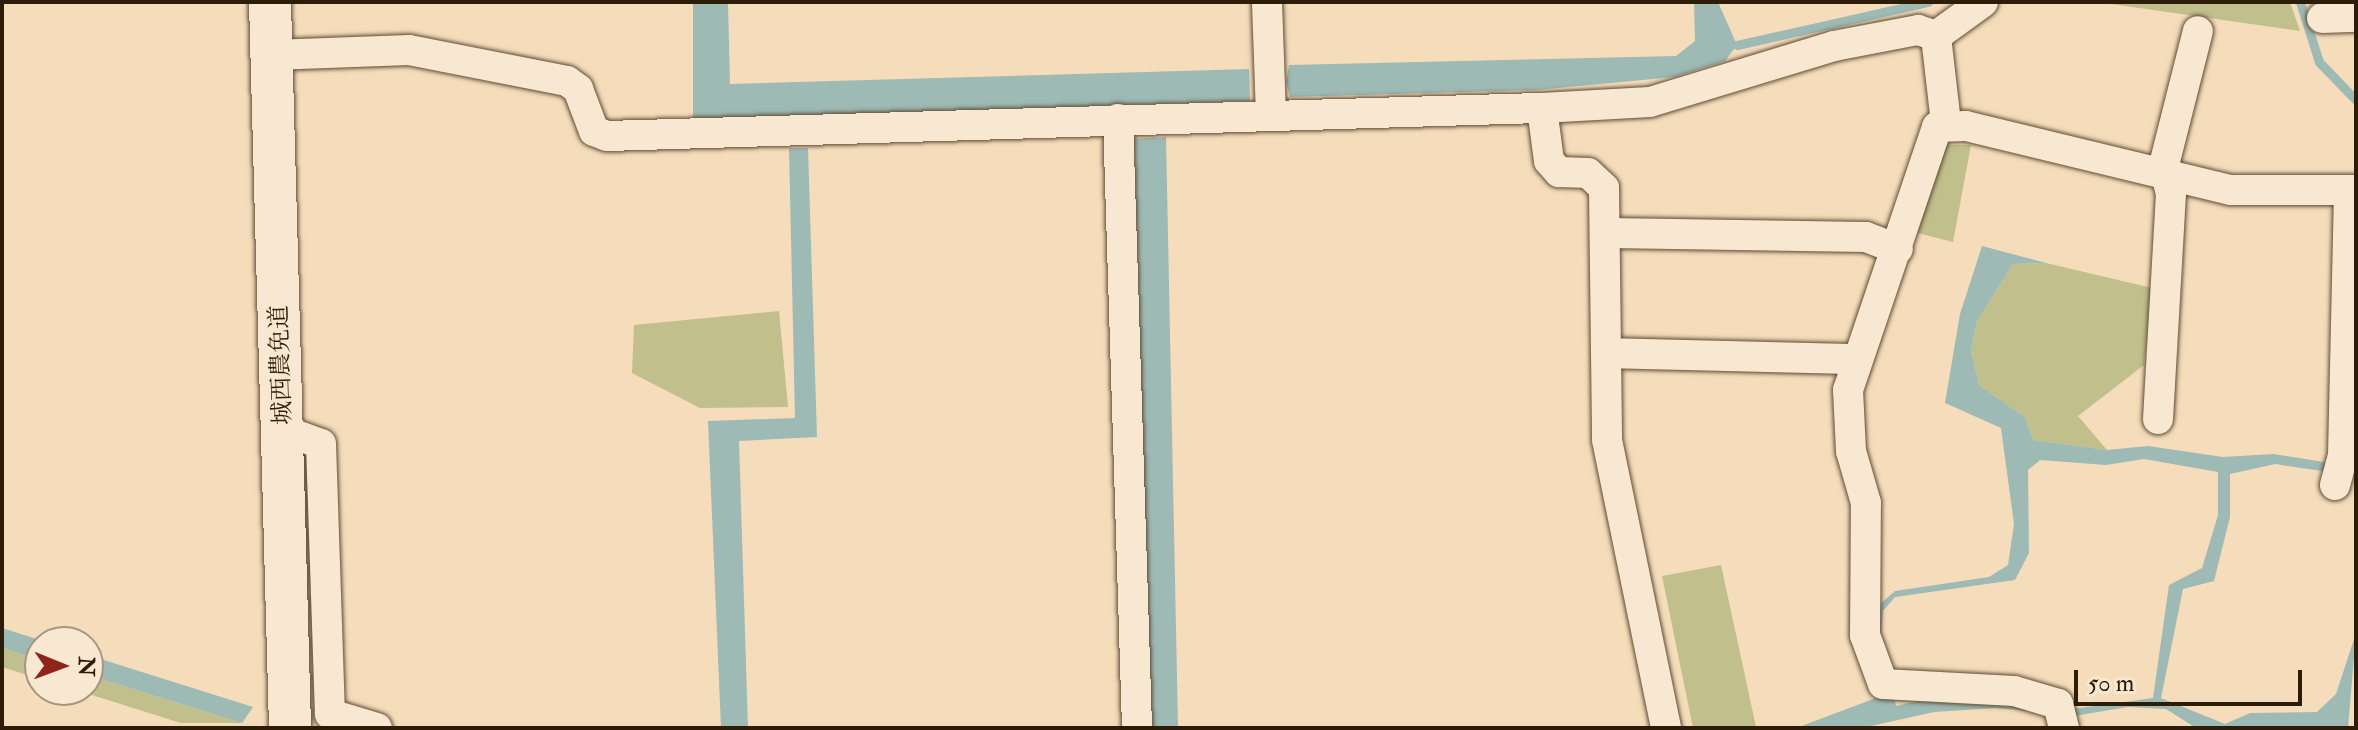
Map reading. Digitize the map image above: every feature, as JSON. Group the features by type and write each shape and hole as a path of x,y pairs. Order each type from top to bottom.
{"street":[{"name":"城西農免道","path":"270,2 290,728"},
{"path":"1267,2 1271,114"},
{"path":"1936,36 1983,2"},
{"path":"2322,18 2356,17"},
{"path":"272,55 409,50 567,81 578,89 594,131 607,136 1542,108 1650,102 1834,46 1918,30 1936,36"},
{"path":"2158,419 2167,180 2164,165 2198,31"},
{"path":"1936,36 1946,123 1927,147 1898,249 1856,359 1846,419 1866,503 1865,635 1890,686 2014,691 2062,717"},
{"path":"1542,108 1549,161 1559,172 1588,173 1604,188 1609,233 1607,440 1666,728"},
{"path":"1118,119 1137,728"},
{"path":"1946,123 2167,180 2230,190 2353,190 2343,456 2335,485"},
{"path":"1609,233 1866,237 1898,249"},
{"path":"1608,353 1856,359"},
{"path":"283,430 321,444 330,714 377,728"}],"shaded area":[{"path":"2097,2 2290,2 2300,31"},
{"path":"1943,145 1971,145 1953,242 1914,232"},
{"path":"2046,263 2152,288 2144,365 2078,416 2107,450 2033,440 2025,417 1979,385 1971,351 1977,321 2013,264"},
{"path":"779,311 788,407 700,408 632,373 634,325"},
{"path":"1721,565 1754,728 1693,728 1662,576"},
{"path":"2,648 24,655 24,674 2,667"},
{"path":"104,680 242,723 181,723 104,699"}],"water":[{"path":"693,2 728,2 730,84 1249,69 1250,101 693,119"},
{"path":"1694,2 1718,2 1737,45 1725,61 1674,77 1537,90 1290,97 1286,82 1289,65 1676,56 1695,41"},
{"path":"1166,137 1178,728 1151,728 1134,139"},
{"path":"789,148 808,148 817,437 739,441 748,728 721,728 708,421 795,418"},
{"path":"1982,246 2046,263 2013,264 1977,321 1971,351 1979,385 2025,417 2033,440 2107,450 2148,446 2223,457 2273,454 2356,467 2356,476 2275,464 2230,474 2230,517 2214,581 2183,589 2161,698 2225,724 2250,713 2317,712 2336,694 2356,633 2348,728 2196,728 2166,709 2128,707 2074,716 1997,708 1934,712 1862,728 1796,728 1884,695 1875,640 1879,605 1895,591 1989,577 2008,565 2014,524 2001,428 1945,403 1960,314","holes":["2144,459 2218,472 2218,515 2202,568 2169,585 2153,698 2072,709 1926,699 1896,706 1881,635 1883,611 1895,597 2015,580 2029,553 2028,470 2040,460 2106,465"]},
{"path":"2,628 24,635 24,655 2,648"},
{"path":"104,660 253,707 242,723 104,680"}],"waterway":[{"path":"1737,45 1928,2"},
{"path":"2300,2 2319,62 2356,100"}]}
